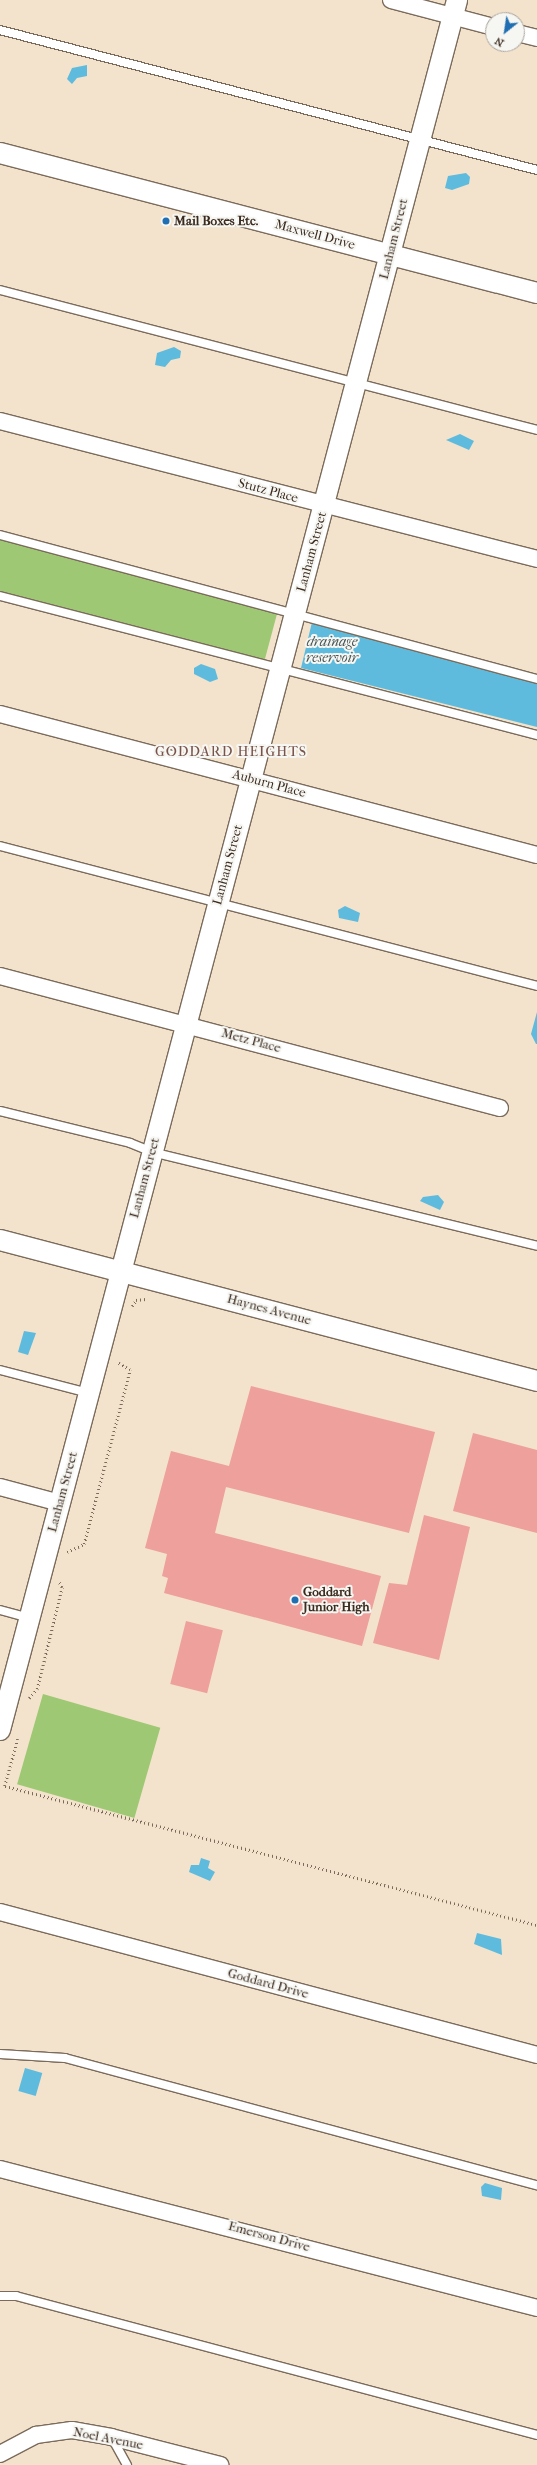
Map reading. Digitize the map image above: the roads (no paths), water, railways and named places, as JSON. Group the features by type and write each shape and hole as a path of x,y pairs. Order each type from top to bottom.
{"street":[{"path":"391,0 454,8 485,23"},
{"name":"Lanham Street","path":"5,1731 30,1618 250,779 357,383 454,8"},
{"path":"525,35 537,38"},
{"name":"Maxwell Drive","path":"0,153 537,293"},
{"name":"Stutz Place","path":"0,421 537,559"},
{"name":"Auburn Place","path":"0,714 537,855"},
{"name":"Metz Place","path":"0,976 500,1108"},
{"name":"Haynes Avenue","path":"0,1240 537,1381"},
{"path":"0,1488 60,1503"},
{"name":"Goddard Drive","path":"0,1912 537,2055"},
{"name":"Emerson Drive","path":"0,2169 537,2308"},
{"name":"Noel Avenue","path":"0,2454 52,2431 111,2437 220,2465"}],"lane":[{"path":"0,30 537,170"},
{"path":"0,290 537,430"},
{"path":"0,535 537,679"},
{"path":"0,596 280,670 537,735"},
{"path":"0,846 537,986"},
{"path":"0,1111 130,1143 152,1152 537,1246"},
{"path":"0,1370 89,1393"},
{"path":"0,1610 30,1618"},
{"path":"0,2054 65,2058 537,2185"},
{"path":"0,2296 16,2296 537,2435"},
{"path":"111,2437 127,2465"}],"water":[{"path":"87,65 87,76 77,78 72,84 67,79 72,68"},
{"path":"466,173 470,177 469,184 452,190 445,188 448,176"},
{"path":"174,347 181,351 180,358 171,360 165,367 155,365 157,353"},
{"path":"460,434 474,441 469,450 446,440"},
{"name":"drainage reservoir","path":"313,618 537,683 537,727 301,668"},
{"path":"201,664 215,669 218,679 210,682 194,674 194,668"},
{"path":"345,906 360,913 358,922 339,918 338,910"},
{"path":"537,1012 537,1044 536,1044 531,1034"},
{"path":"438,1195 444,1202 440,1210 420,1201 423,1197"},
{"path":"24,1331 36,1333 28,1355 18,1352"},
{"path":"201,1858 210,1861 208,1868 215,1872 210,1881 189,1872 191,1865 199,1865"},
{"path":"477,1933 501,1939 502,1955 474,1944"},
{"path":"25,2068 42,2073 36,2096 18,2091"},
{"path":"485,2183 502,2188 501,2200 482,2196 481,2187"}],"place":[{"name":"Mail Boxes Etc.","path":"166,221"},
{"name":"Goddard Junior High","path":"295,1600"}],"district":[{"name":"GODDARD HEIGHTS","path":"231,752"}]}
